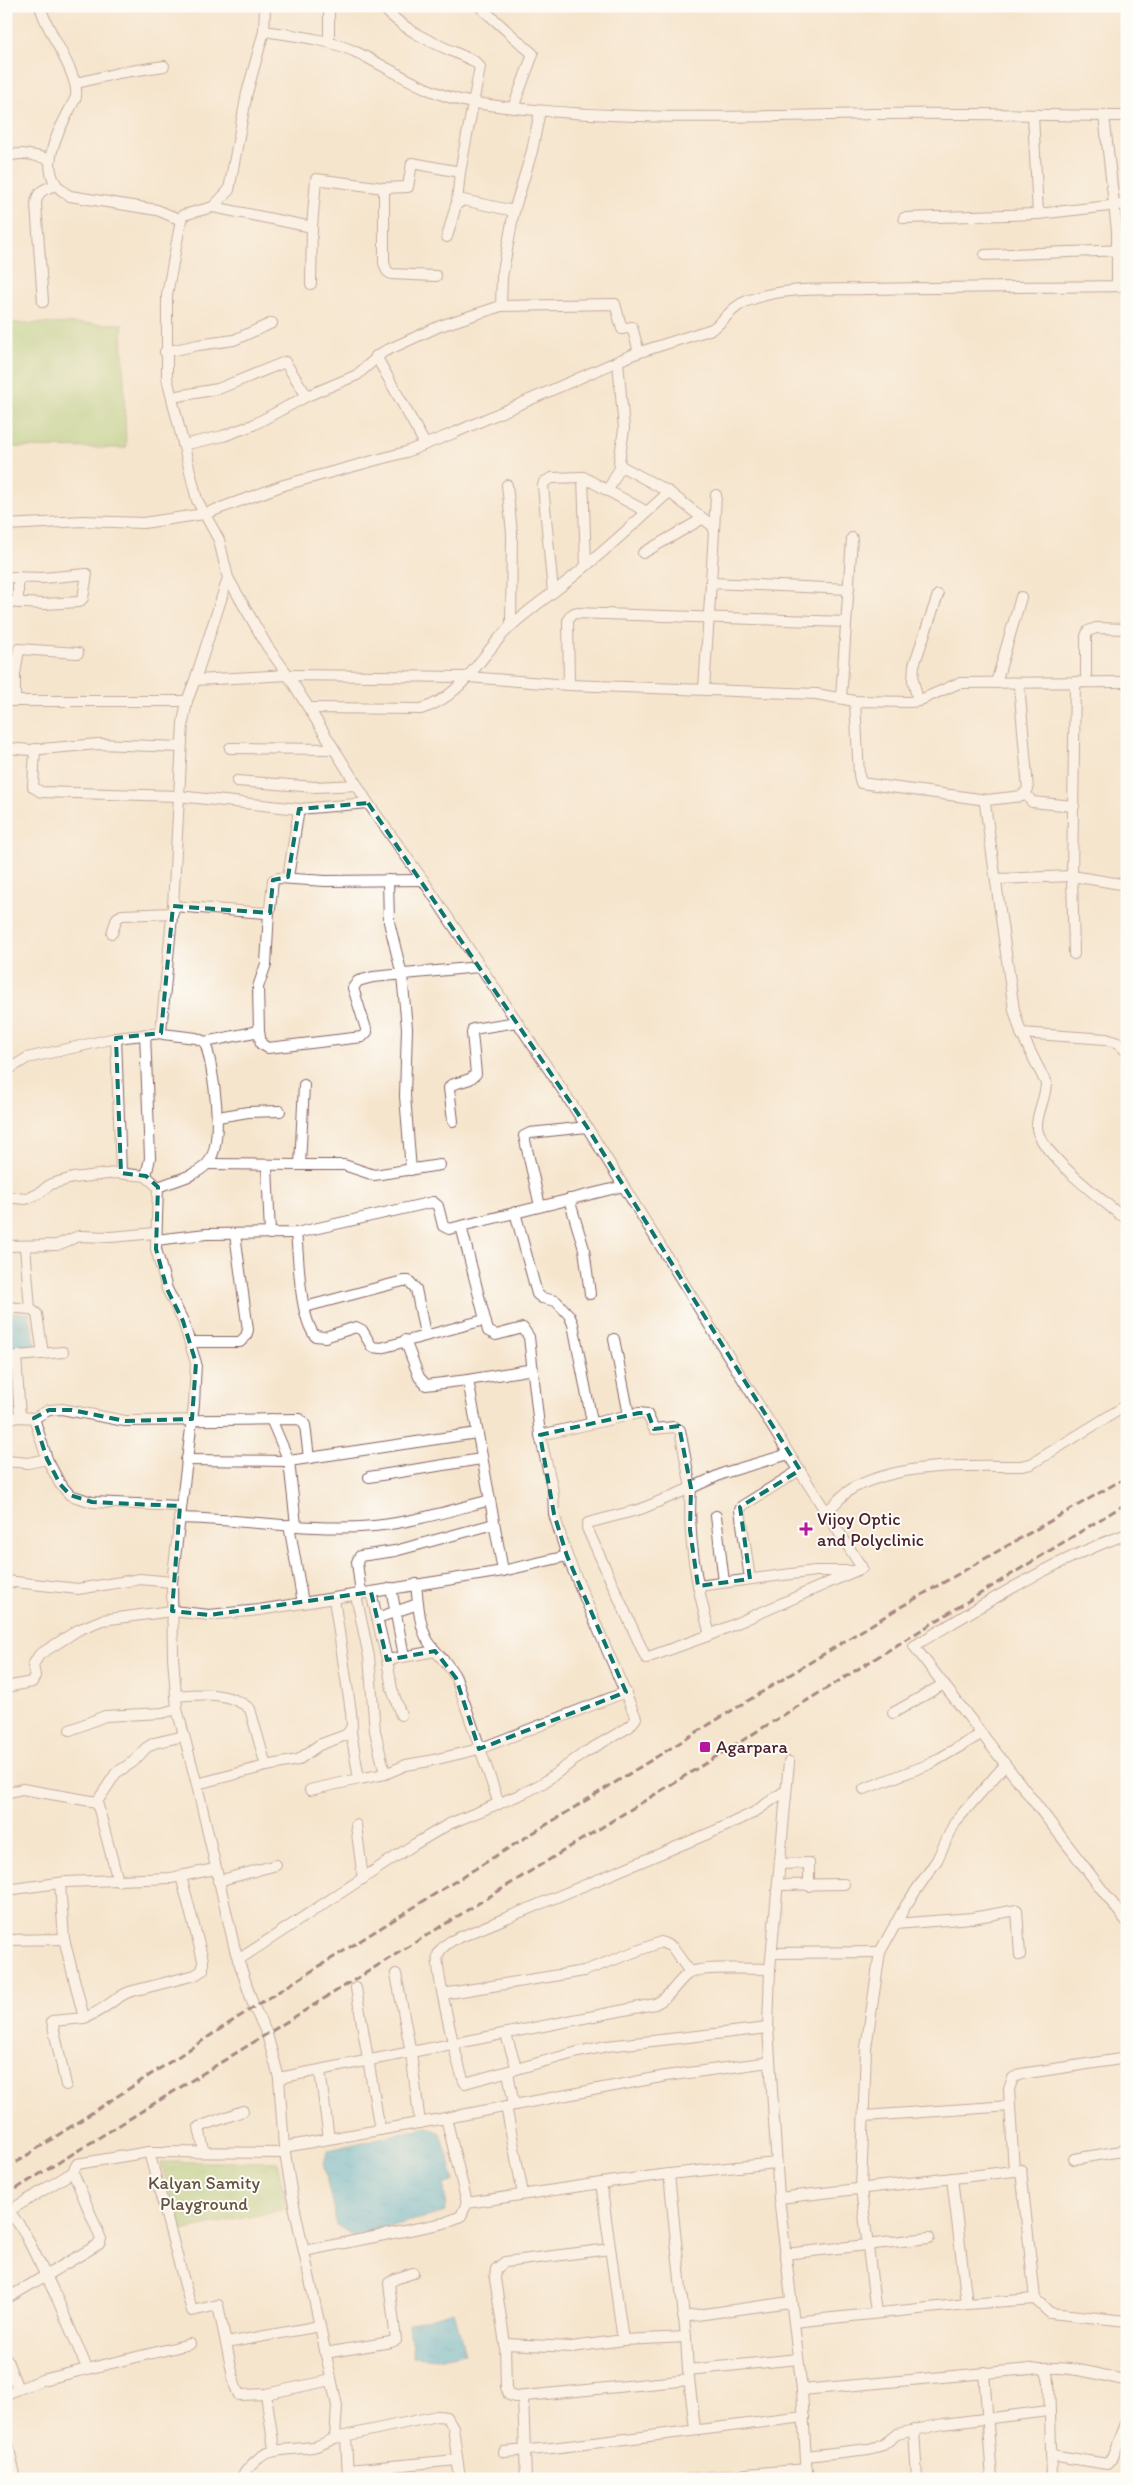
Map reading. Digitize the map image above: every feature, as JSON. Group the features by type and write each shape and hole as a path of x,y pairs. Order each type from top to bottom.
{"street":[{"path":"40,6 43,18 77,83 76,97 54,140 49,159 52,179 56,185 70,196 157,210 180,220"},
{"path":"213,207 229,190 247,93 264,31 265,6"},
{"path":"329,42 330,6"},
{"path":"382,6 400,23 418,35 478,64 481,72 472,103 460,172 457,202 447,237"},
{"path":"479,6 532,54 513,108"},
{"path":"264,31 329,42 357,53 432,92 472,103 540,111 606,116 1127,116"},
{"path":"77,83 118,73 164,66"},
{"path":"501,306 502,277 514,211 532,151 540,111"},
{"path":"1033,115 1038,214"},
{"path":"6,525 83,521 143,524 204,514 262,492 424,444 640,352 712,329 746,301 784,292 1122,286 1122,249 1104,116"},
{"path":"6,158 11,155 29,154 49,159"},
{"path":"311,284 312,227 316,179 384,188 408,187 412,163 460,172"},
{"path":"43,302 36,204 38,194 42,190 56,185"},
{"path":"384,188 384,263 387,271 391,274 436,276"},
{"path":"457,202 466,200 514,211"},
{"path":"904,218 1038,214 1127,204"},
{"path":"312,227 213,207 183,215 180,220 167,295 165,352 167,378 197,500 219,540 228,578 267,646 288,675 368,803 423,880 587,1127 789,1454 827,1512 858,1569"},
{"path":"985,255 1122,249"},
{"path":"183,444 223,436 253,425 307,396 357,375 376,356 440,326 501,306 615,304 622,329 632,327 640,352"},
{"path":"165,352 234,340 272,323"},
{"path":"376,356 424,444"},
{"path":"172,397 218,389 285,362 307,396"},
{"path":"608,490 620,466 624,423 618,362"},
{"path":"620,466 669,492 714,527"},
{"path":"583,477 586,565"},
{"path":"553,592 544,482 552,478 583,477 647,512"},
{"path":"507,485 512,533 511,626"},
{"path":"309,708 421,709 444,698 468,677 511,626 586,565 669,492"},
{"path":"704,689 716,495"},
{"path":"642,553 702,519"},
{"path":"841,698 852,538"},
{"path":"6,577 43,578 87,574 82,601 54,604 6,602"},
{"path":"18,578 18,603"},
{"path":"162,1033 173,909 181,747 186,701 195,680 228,578"},
{"path":"711,583 849,589"},
{"path":"918,701 913,680 914,665 938,595"},
{"path":"996,683 1021,597"},
{"path":"569,685 568,622 570,616 574,614 846,622"},
{"path":"1074,954 1072,876 1074,806 1080,682 1086,636 1088,631 1096,628 1127,629"},
{"path":"78,653 20,649 10,701 186,701"},
{"path":"195,680 288,675 468,677 569,685 816,694 855,701 897,703 918,701 959,683 1127,682"},
{"path":"1019,684 1028,781 1026,794 1032,802 1074,806"},
{"path":"855,701 859,775 862,783 987,800 1026,794"},
{"path":"6,748 35,749 98,744 181,747"},
{"path":"230,748 308,751 333,749"},
{"path":"35,749 33,787 41,792 178,796 299,810 368,803"},
{"path":"237,781 315,787 357,785"},
{"path":"987,800 985,804 1014,1010 1021,1033 1046,1083 1046,1091 1037,1128 1044,1143 1060,1163 1119,1214 1127,1218"},
{"path":"288,878 299,810"},
{"path":"997,879 1072,876 1127,885"},
{"path":"423,880 288,878 273,880 266,964 258,988 261,1044 268,1048 362,1037 367,1032 354,995 354,984 373,977 479,967"},
{"path":"388,880 389,922 402,975 407,1028 405,1106 411,1170"},
{"path":"112,933 117,918 122,915 173,909 269,912"},
{"path":"452,1121 449,1088 451,1085 470,1079 476,1074 473,1029 517,1022"},
{"path":"6,1071 27,1058 116,1038 162,1033 196,1038 205,1042 259,1031"},
{"path":"1021,1033 1106,1038 1118,1044 1127,1052"},
{"path":"145,1034 150,1158 146,1176"},
{"path":"116,1038 121,1174"},
{"path":"205,1042 209,1055 218,1117 212,1153 208,1164"},
{"path":"300,1165 304,1085"},
{"path":"218,1117 280,1111"},
{"path":"540,1206 524,1136 530,1133 587,1127"},
{"path":"158,1187 208,1164 344,1166 367,1175 374,1175 440,1164"},
{"path":"267,1166 270,1234"},
{"path":"6,1197 26,1199 51,1184 73,1178 121,1174 146,1176 158,1187"},
{"path":"6,1246 57,1245 79,1236 296,1233 433,1202 438,1206 443,1226 449,1229 624,1186"},
{"path":"158,1187 155,1236 166,1289 183,1321 196,1363 192,1419 172,1582 172,1657 177,1709 197,1784 215,1870 238,1960 254,2007 267,2034 279,2078 285,2150 337,2406 335,2438"},
{"path":"569,1199 584,1249 590,1294"},
{"path":"515,1212 537,1294 542,1298 556,1300 571,1319 592,1422"},
{"path":"238,1960 433,1833 543,1783 584,1753 634,1723 636,1714 567,1556 554,1514 553,1491 540,1435 527,1331 518,1328 492,1334 484,1320 461,1226"},
{"path":"296,1233 305,1307 312,1332 320,1338 356,1326 362,1330 372,1347 381,1348 425,1334 484,1320"},
{"path":"190,1342 240,1342 246,1336 248,1330 235,1234"},
{"path":"25,1246 30,1310"},
{"path":"305,1307 403,1281 410,1281 416,1290 425,1334"},
{"path":"6,1307 30,1310 37,1314 43,1354"},
{"path":"614,1339 629,1415"},
{"path":"405,1340 419,1377 426,1385 533,1369"},
{"path":"20,1417 11,1357 63,1352"},
{"path":"468,1380 503,1571"},
{"path":"827,1512 844,1494 855,1487 897,1474 935,1468 1021,1466 1031,1464 1127,1405"},
{"path":"6,1419 34,1418 49,1410 62,1408 125,1421 192,1419 303,1421 309,1458"},
{"path":"540,1435 592,1422 629,1415 647,1414 654,1430 674,1427 680,1430 691,1488 690,1530 698,1586 710,1634"},
{"path":"34,1418 47,1459 60,1484 70,1494 92,1502 180,1506"},
{"path":"271,1419 289,1461 292,1525 303,1603"},
{"path":"186,1460 289,1461 477,1434"},
{"path":"789,1454 724,1473 641,1509 590,1522 587,1528 646,1658 710,1634 818,1589 858,1569"},
{"path":"6,1461 28,1463 47,1459"},
{"path":"370,1477 481,1459"},
{"path":"750,1579 740,1510 742,1506 800,1470"},
{"path":"179,1518 292,1525 372,1526 490,1500"},
{"path":"716,1516 724,1582"},
{"path":"385,1774 375,1731 370,1657 363,1594 357,1562 360,1556 395,1551 494,1524"},
{"path":"1127,1534 1093,1546 1056,1563 914,1646 1127,1922"},
{"path":"6,1687 32,1682 35,1659 78,1630 102,1620 172,1611 209,1615 334,1599 391,1588 503,1571 567,1556"},
{"path":"698,1586 815,1571 858,1569"},
{"path":"6,1581 78,1589 140,1579 172,1582"},
{"path":"416,1584 418,1604 425,1634 435,1651 451,1667 456,1678 499,1804"},
{"path":"391,1588 404,1656"},
{"path":"363,1594 377,1618 392,1689 401,1715"},
{"path":"334,1599 351,1712 350,1732 359,1779"},
{"path":"377,1618 418,1604"},
{"path":"387,1660 435,1651"},
{"path":"893,1713 944,1684"},
{"path":"310,1790 385,1774 406,1765 429,1762 479,1749 626,1692"},
{"path":"176,1696 215,1695 244,1703 250,1708 266,1766"},
{"path":"70,1730 105,1716 162,1713 177,1709"},
{"path":"197,1784 266,1766 298,1760 319,1745 346,1736 350,1732"},
{"path":"864,1789 930,1764 982,1734"},
{"path":"118,1881 97,1802 116,1773 133,1762 146,1748 154,1742 184,1736"},
{"path":"688,2479 807,2474 802,2390 790,2302 776,2164 768,2028 770,1969 789,1762"},
{"path":"876,2313 861,2189 866,2048 880,1952 895,1924 937,1860 955,1822 1005,1765"},
{"path":"6,1793 22,1789 97,1802"},
{"path":"768,2028 607,2046 466,2084 442,1994 438,1976 437,1955 442,1947 451,1941 717,1830 753,1813 785,1791"},
{"path":"356,1825 363,1879"},
{"path":"780,1864 809,1863 809,1886"},
{"path":"218,1881 276,1865"},
{"path":"6,1890 60,1883 181,1876 215,1870"},
{"path":"66,2085 52,2021 84,2018 98,2014 120,1996 129,1992 195,1975 202,1970 203,1960 181,1876"},
{"path":"60,1883 64,1939 84,2018"},
{"path":"779,1885 844,1884"},
{"path":"895,1924 972,1918 1017,1910 1020,1955"},
{"path":"6,1940 64,1939"},
{"path":"442,1994 518,1980 577,1973 661,1942 672,1947 690,1972"},
{"path":"772,1953 880,1952"},
{"path":"279,2078 506,2035 655,2004 667,1998 690,1972 707,1969 770,1969"},
{"path":"396,1974 411,2053 420,2123"},
{"path":"356,1988 380,2130"},
{"path":"506,2035 512,2071 510,2106 523,2194"},
{"path":"1014,2170 1010,2082 1016,2076 1127,2058"},
{"path":"87,2368 24,2230 8,2211 73,2172 77,2164 149,2152 285,2150 329,2139 666,2076 770,2062"},
{"path":"320,2071 329,2139"},
{"path":"864,2116 1010,2106"},
{"path":"204,2152 199,2128 243,2111"},
{"path":"304,2251 444,2223 461,2216 468,2203 446,2118"},
{"path":"1074,2159 1127,2150"},
{"path":"149,2152 192,2311 218,2306 235,2386 239,2395 266,2394 331,2380"},
{"path":"468,2203 669,2174 776,2164"},
{"path":"779,2198 1021,2170 1036,2299 1050,2313 1127,2322"},
{"path":"6,2299 93,2248 101,2239 73,2172"},
{"path":"669,2174 695,2429"},
{"path":"952,2178 967,2304"},
{"path":"601,2183 623,2340"},
{"path":"785,2254 929,2238"},
{"path":"610,2249 505,2262 496,2269 495,2279 505,2344 506,2388 509,2395 523,2396 798,2359"},
{"path":"325,2352 396,2340 389,2283 413,2273"},
{"path":"794,2322 967,2304 1036,2299"},
{"path":"683,2317 790,2302"},
{"path":"226,2343 320,2326"},
{"path":"505,2344 572,2347 623,2340 686,2337"},
{"path":"6,2394 87,2368 190,2344"},
{"path":"6,2358 18,2389"},
{"path":"802,2390 984,2372 1058,2367 1076,2369 1127,2381"},
{"path":"1041,2368 1046,2371 1049,2382 1048,2411 1052,2479"},
{"path":"984,2372 992,2479"},
{"path":"266,2394 274,2449"},
{"path":"523,2396 526,2479"},
{"path":"806,2456 869,2449 883,2445 897,2434 914,2430 988,2417 1048,2411"},
{"path":"240,2479 259,2457 274,2449 315,2447 335,2438 437,2416 447,2417 453,2427 460,2479"},
{"path":"504,2452 804,2417"},
{"path":"1051,2455 1107,2464 1113,2457 1127,2421"},
{"path":"914,2430 917,2479"},
{"path":"6,2436 16,2479"},
{"path":"346,2436 348,2474 456,2460"}],"highlighted area":[{"path":"368,803 587,1127 800,1470 740,1507 750,1579 698,1586 690,1530 691,1488 679,1426 654,1429 648,1413 639,1413 540,1435 554,1514 567,1556 626,1692 479,1749 456,1678 435,1651 387,1660 371,1592 209,1615 172,1611 180,1506 92,1502 70,1495 60,1484 47,1459 34,1418 49,1410 72,1410 125,1421 192,1419 196,1363 183,1321 167,1289 156,1249 158,1187 146,1176 121,1173 116,1038 161,1033 173,906 270,913 273,880 288,877 299,809"}],"green space":[{"path":"6,323 122,324 126,448 6,447"},
{"name":"Kalyan Samity Playground","path":"161,2162 277,2162 287,2209 180,2231"}],"water":[{"path":"6,1313 29,1313 36,1347 6,1354"},
{"path":"427,2127 441,2133 455,2181 444,2185 446,2212 353,2236 337,2225 323,2163 329,2150"},
{"path":"454,2311 465,2353 438,2359 413,2357 409,2324"}],"railway":[{"path":"6,2169 254,2007 515,1844 892,1612 1127,1477"},
{"path":"6,2195 1127,1503"}],"place":[{"name":"Vijoy Optic and Polyclinic","path":"806,1529"},
{"name":"Agarpara","path":"705,1747"}]}
